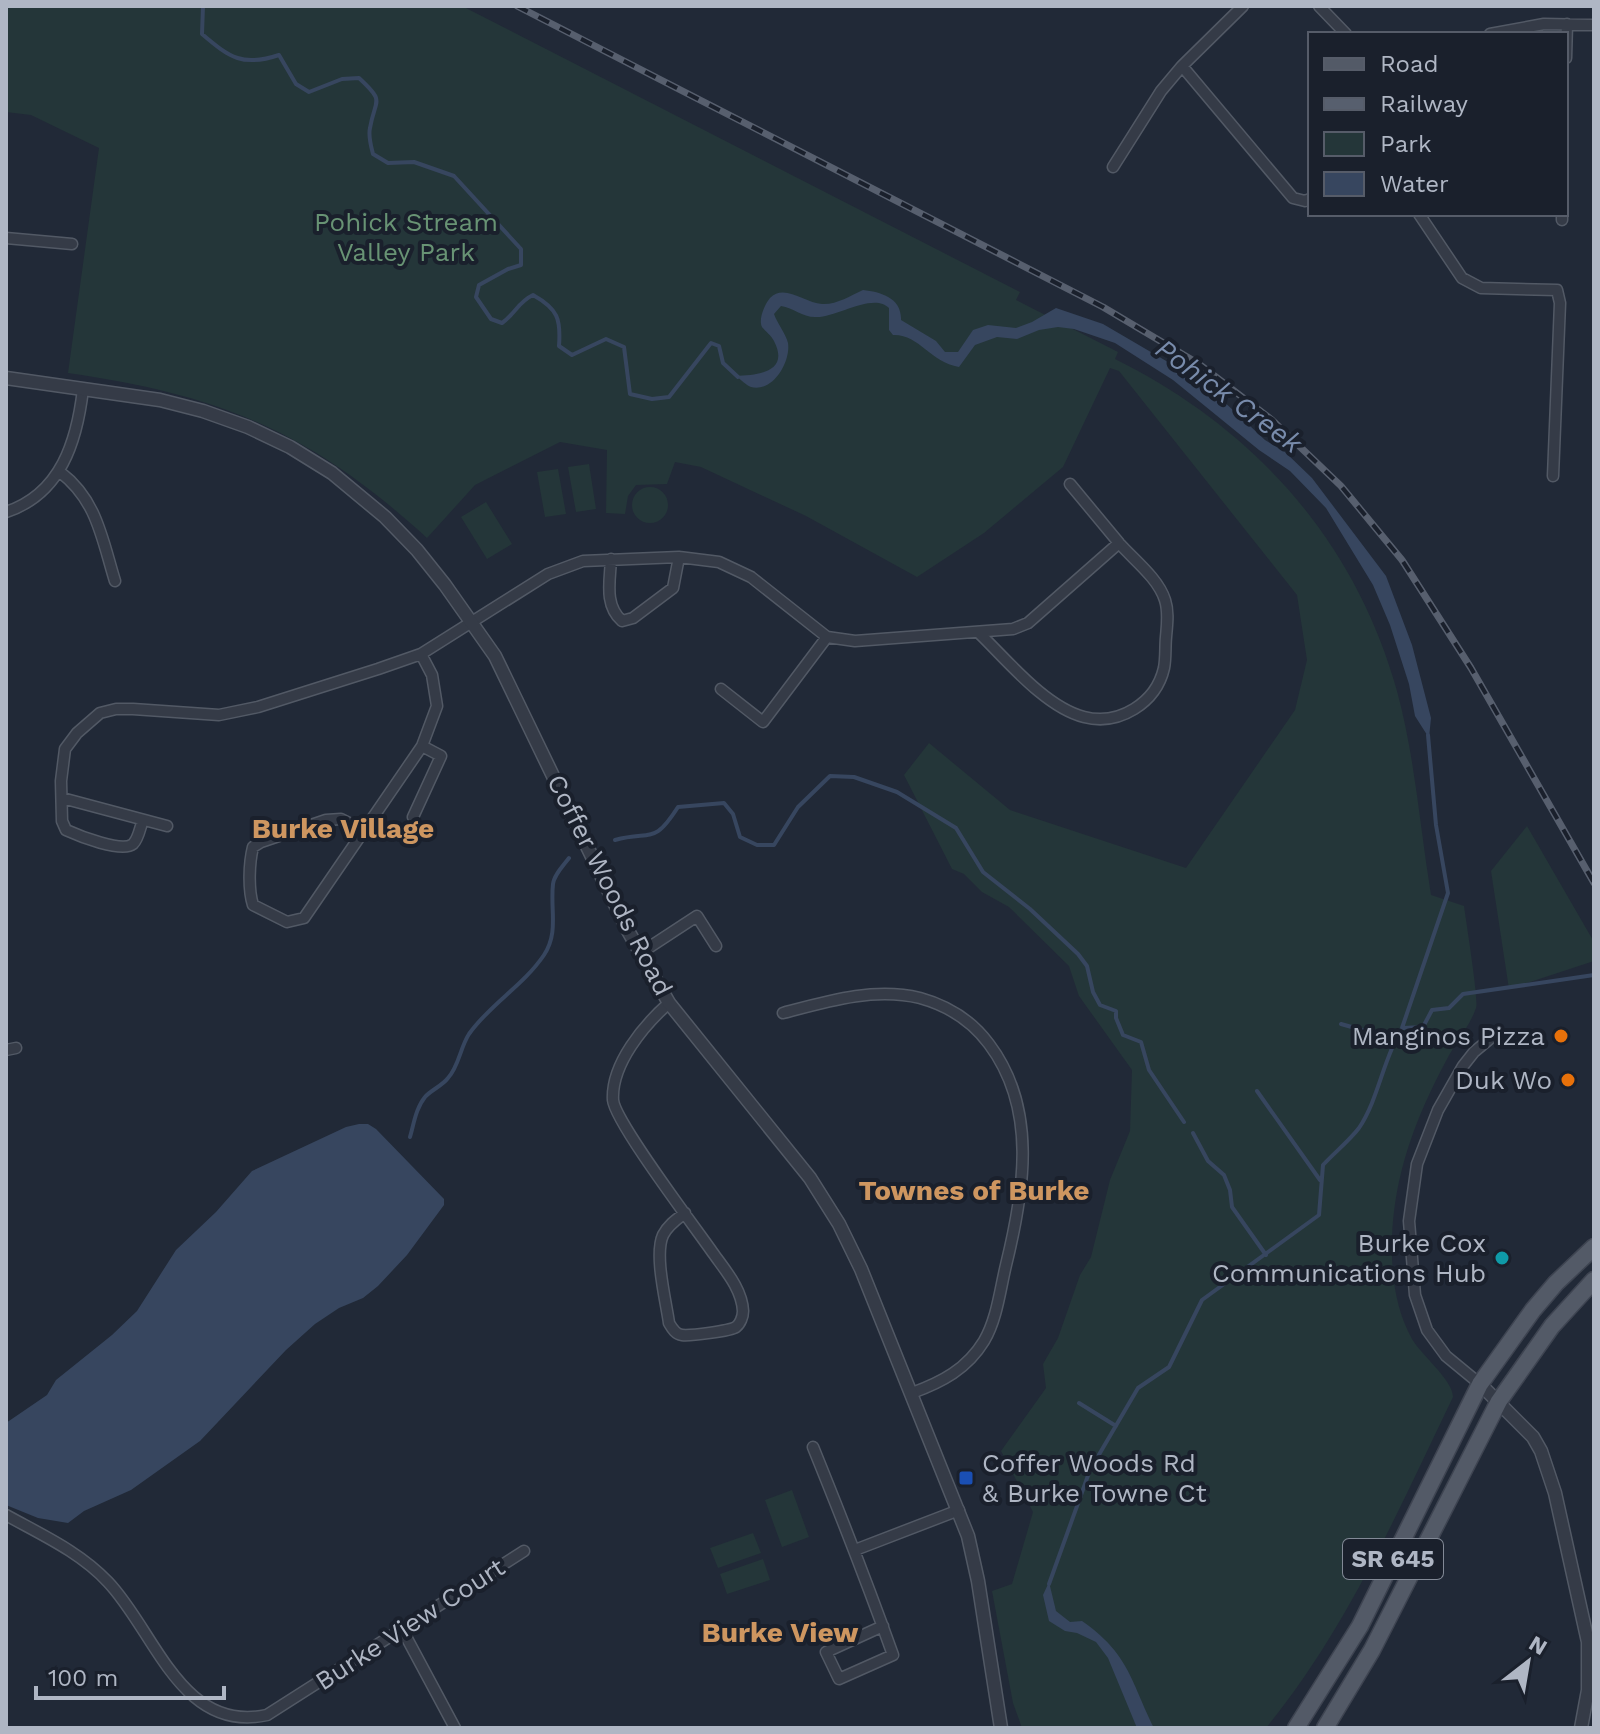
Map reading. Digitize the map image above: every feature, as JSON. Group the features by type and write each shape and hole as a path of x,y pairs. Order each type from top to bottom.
{"main road":[{"name":"SR 645","path":"1296,1728 1360,1626 1480,1384 1533,1310 1594,1247"},
{"name":"SR 645","path":"1325,1728 1372,1650 1499,1401 1552,1326 1594,1280"}],"street":[{"path":"1113,167 1161,91 1243,6"},
{"path":"1319,6 1344,32"},
{"path":"1567,24 1567,32"},
{"path":"1499,32 1527,26 1594,25"},
{"path":"1182,66 1293,198 1308,200"},
{"path":"1420,216 1462,278 1481,288 1557,290 1560,303 1553,476"},
{"path":"6,238 72,244"},
{"name":"Coffer Woods Road","path":"6,378 160,400 248,427 311,460 385,517 417,550 472,621 512,687 639,954 669,1003 791,1153 825,1201 861,1269 959,1510 978,1581 1001,1728"},
{"path":"6,512 29,503 60,472 74,441 83,389"},
{"path":"60,472 87,497 115,581"},
{"path":"979,633 1048,698 1074,713 1104,720 1128,713 1144,703 1157,686 1164,668 1168,618 1161,589 1070,484"},
{"path":"143,820 137,840 131,846 122,848 66,830 62,821 61,781 65,749 77,733 100,713 133,709 219,715 258,707 421,654 548,574 583,561 679,557 704,559 740,571 784,601 827,637 855,641 1013,629 1028,623 1119,543"},
{"path":"611,559 610,602 614,614 622,621 633,618 673,588 679,557"},
{"path":"721,689 763,722 827,637"},
{"path":"365,831 341,819 326,820 253,847 253,905 287,922 304,918 365,831 422,746 437,706 432,675 421,654"},
{"path":"413,817 441,756 422,746"},
{"path":"62,798 167,826"},
{"path":"639,954 697,916 716,946"},
{"path":"783,1013 854,995 900,995 922,999 973,1023 999,1057 1016,1094 1022,1141 1020,1201 1017,1228 993,1319 984,1340 956,1373 940,1383 912,1393"},
{"path":"669,1003 649,1021 622,1062 613,1101 621,1120 737,1287 743,1311 741,1322 733,1329 682,1335 674,1331 669,1323 659,1249 670,1224 685,1213"},
{"path":"1498,1032 1463,1066 1438,1110 1417,1164 1409,1221 1415,1295 1427,1330 1446,1356 1499,1401 1533,1437 1541,1451 1555,1493 1588,1642 1588,1690 1581,1728"},
{"path":"813,1447 855,1550 883,1626 893,1655 839,1679 826,1652 883,1626"},
{"path":"855,1550 959,1510"},
{"name":"Burke View Court","path":"6,1515 74,1554 108,1582 135,1617 185,1695 205,1713 220,1719 246,1721 267,1715 524,1551"},
{"path":"403,1631 455,1728"},
{"path":"1588,1690 1594,1706"}],"green space":[{"name":"Pohick Stream Valley Park","path":"6,6 462,6 1020,292 1016,300 1118,352 1115,359 1165,387 1212,419 1254,455 1292,494 1326,538 1355,585 1379,636 1397,691 1413,767 1431,895 1464,906 1476,1008 1425,1103 1408,1147 1397,1192 1392,1239 1395,1290 1406,1327 1417,1346 1448,1383 1453,1397 1391,1526 1346,1610 1322,1651 1266,1728 1022,1728 1013,1703 992,1591 1012,1584 1033,1512 1001,1451 1046,1388 1043,1364 1058,1338 1080,1275 1091,1257 1110,1180 1130,1131 1132,1070 1079,996 1069,966 1009,907 982,892 964,874 952,869 904,775 929,743 1010,810 1186,868 1295,710 1307,660 1297,595 1119,371 1110,368 1063,467 984,533 917,577 806,516 701,467 675,462 667,484 636,485 628,496 625,514 606,513 607,450 560,442 475,485 427,538 344,471 262,424 173,393 68,373 99,148 31,115 6,112"},
{"path":"589,464 596,509 576,512 568,467"},
{"path":"558,469 566,514 545,517 537,472"},
{"path":"650,487 663,492 668,505 663,518 650,523 637,518 632,505 637,492"},
{"path":"486,502 512,544 487,559 461,517"},
{"path":"1527,826 1594,942 1594,961 1509,989 1491,871"},
{"path":"792,1490 809,1537 782,1547 765,1500"},
{"path":"753,1533 761,1553 718,1568 710,1548"},
{"path":"763,1559 770,1580 727,1594 720,1574"}],"water":[{"path":"863,290 877,292 894,301 901,320 936,341 945,352 958,352 973,330 988,325 1016,328 1056,308 1103,324 1185,372 1220,398 1312,478 1386,576 1412,645 1431,718 1429,738 1415,716 1409,684 1373,585 1326,508 1290,471 1259,450 1173,380 1115,343 1058,327 1039,330 1017,339 997,337 975,345 959,367 940,360 910,339 893,335 889,330 889,308 882,304 865,304 817,317 781,306 774,314 787,340 788,350 779,374 759,388 749,386 736,376 762,373 775,365 778,359 774,341 761,324 761,316 770,298 782,292 827,304"},
{"path":"368,1124 376,1129 444,1199 444,1205 407,1255 363,1298 339,1308 315,1324 286,1350 200,1441 131,1490 84,1511 68,1523 38,1518 6,1505 6,1423 47,1395 56,1380 137,1311 176,1250 216,1212 252,1171 346,1127"},
{"path":"1049,1582 1056,1611 1070,1622 1082,1621 1119,1656 1154,1728 1137,1728 1108,1658 1096,1642 1065,1631 1049,1621 1043,1595"}],"waterway":[{"name":"Pohick Creek","path":"203,6 202,34 238,58 256,60 279,55 296,84 309,92 342,79 359,78 376,97 369,131 373,154 388,163 414,162 454,176 521,249 521,265 479,285 476,297 491,319 502,323 533,295 553,310 558,322 559,346 572,355 606,339 624,347 630,394 652,399 669,397 711,343 719,346 723,363 738,377"},
{"name":"Pohick Creek","path":"1049,1584 1090,1470 1138,1388 1169,1367 1202,1300 1319,1215 1323,1165 1351,1138 1366,1116 1402,1028 1448,893 1436,825 1428,735"},
{"path":"615,840 657,832 678,807 724,803 733,814 740,837 757,845 774,845 798,807 830,776 854,777 897,792 956,828 983,872 1030,909 1078,954 1087,966 1093,992 1100,1005 1116,1011 1123,1035 1141,1042 1149,1070 1184,1122"},
{"path":"410,1137 422,1101 452,1073 469,1034 544,955 553,929 554,881 569,858"},
{"path":"1403,1028 1423,1027 1432,1010 1449,1008 1463,994 1594,975"},
{"path":"1341,1024 1373,1033 1390,1047"},
{"path":"1257,1091 1320,1180"},
{"path":"1193,1133 1208,1161 1224,1175 1232,1207 1266,1255"},
{"path":"1079,1403 1116,1426"}],"railway":[{"path":"517,6 1103,307 1199,364 1272,420 1341,486 1402,560 1471,668 1594,883"}],"place":[{"name":"Manginos Pizza","path":"1561,1036"},
{"name":"Duk Wo","path":"1568,1080"},
{"name":"Burke Cox Communications Hub","path":"1502,1258"},
{"name":"Coffer Woods Rd & Burke Towne Ct","path":"966,1478"}],"district":[{"name":"Burke Village","path":"343,828"},
{"name":"Townes of Burke","path":"974,1190"},
{"name":"Burke View","path":"780,1632"}]}
